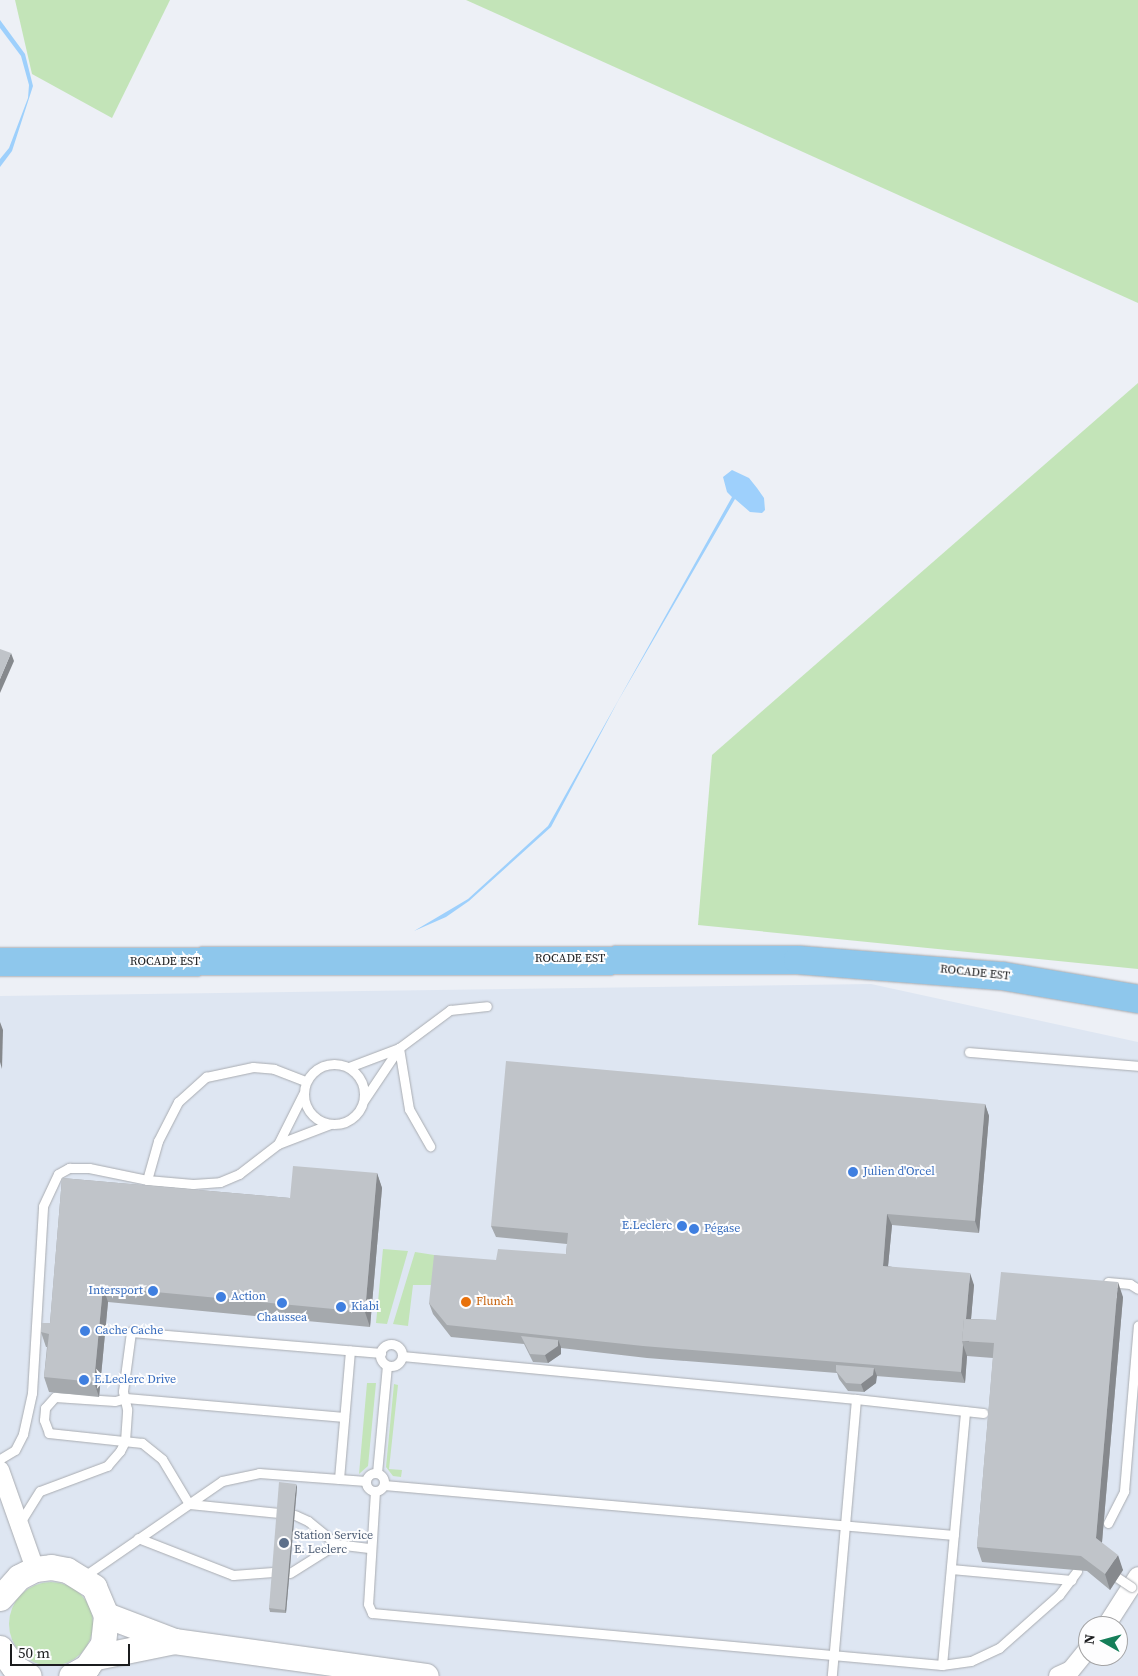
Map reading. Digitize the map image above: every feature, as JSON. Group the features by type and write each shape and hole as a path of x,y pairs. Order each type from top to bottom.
{"main road":[{"name":"ROCADE EST","path":"0,962 798,960 1002,976 1138,999"}],"street":[{"path":"0,1470 35,1569"},
{"path":"2,1593 19,1577 35,1569 67,1570 82,1577 94,1587 106,1615 106,1630 96,1656 87,1667 71,1676"},
{"path":"1113,1616 1136,1585"},
{"path":"106,1615 174,1642 426,1676"},
{"path":"96,1656 174,1642"},
{"path":"0,1648 14,1667 29,1676"},
{"path":"1068,1674 1078,1662"}],"lane":[{"path":"278,1144 303,1094 306,1081 324,1065 349,1067 399,1048 450,1010 487,1006"},
{"path":"0,1459 14,1450 23,1434 32,1393 43,1206 50,1185 58,1174 69,1168 147,1180 193,1184 220,1182 240,1174 278,1144 330,1124 351,1119 399,1048"},
{"path":"399,1048 409,1109 430,1146"},
{"path":"969,1052 1138,1066"},
{"path":"147,1180 158,1141 178,1102 206,1076 254,1067 274,1069 306,1081"},
{"path":"349,1067 363,1086 363,1102"},
{"path":"303,1094 314,1117 330,1124"},
{"path":"1093,1281 1130,1284 1138,1289"},
{"path":"1108,1523 1124,1490 1138,1326"},
{"path":"19,1524 40,1491 107,1466 125,1440 126,1398 123,1390 128,1336 136,1330 380,1352 391,1344 398,1346 402,1356"},
{"path":"339,1479 350,1350"},
{"path":"377,1474 386,1365 380,1352"},
{"path":"386,1365 396,1364 402,1356"},
{"path":"402,1356 856,1399 983,1413"},
{"path":"189,1504 162,1459 142,1443 49,1433 44,1420 45,1408 55,1396 115,1401 126,1398 344,1417"},
{"path":"832,1676 856,1399"},
{"path":"942,1665 965,1411"},
{"path":"82,1577 222,1481 247,1474 366,1482"},
{"path":"366,1482 371,1474 377,1474 382,1477 384,1485"},
{"path":"366,1482 369,1489 375,1492"},
{"path":"954,1536 384,1485 375,1492 368,1604 372,1613 942,1665 971,1661 999,1648 1035,1619 1072,1580 1077,1571"},
{"path":"189,1504 279,1512"},
{"path":"295,1515 308,1521 336,1544 371,1548"},
{"path":"138,1538 233,1575 274,1572"},
{"path":"290,1573 336,1544"},
{"path":"1100,1566 1136,1585"},
{"path":"951,1569 1072,1580"}],"shaded area":[{"path":"871,984 1138,1042 1138,1676 0,1676 0,996"}],"green space":[{"path":"15,0 170,0 112,118 32,74"},
{"path":"466,0 1138,0 1138,303"},
{"path":"1138,383 1138,969 698,925 712,755"},
{"path":"383,1249 408,1251 387,1324 376,1323"},
{"path":"415,1252 460,1259 436,1285 413,1285 408,1326 393,1324"},
{"path":"367,1383 376,1383 368,1466 359,1474"},
{"path":"394,1384 398,1385 389,1469 402,1470 401,1477 393,1476 386,1467"},
{"path":"51,1582 67,1585 81,1594 90,1608 93,1624 90,1640 81,1654 67,1663 51,1666 35,1663 21,1654 12,1640 9,1624 12,1608 21,1594 35,1585"}],"water":[{"path":"0,20 25,54 33,86 12,151 0,167 0,159 9,148 28,98 29,85 21,56 0,28"},
{"path":"732,470 749,478 764,498 765,510 762,513 750,512 735,499 618,701 551,827 469,901 446,917 414,931 468,899 548,826 732,497 727,492 723,477"}],"building":[{"path":"0,649 11,653 0,679"},
{"name":"Pégase","path":"506,1061 985,1104 975,1221 887,1214 883,1266 970,1273 962,1341 961,1372 643,1346 447,1325 429,1303 434,1255 496,1260 498,1249 566,1254 568,1233 491,1226"},
{"path":"293,1166 377,1173 365,1312 103,1287 94,1382 44,1377 49,1334 41,1332 41,1323 50,1323 62,1178 290,1198"},
{"path":"1001,1272 1118,1282 1096,1538 1118,1555 1105,1574 1081,1556 977,1547 994,1343 962,1341 964,1319 996,1320"},
{"path":"521,1336 558,1340 558,1346 545,1355 530,1354"},
{"path":"836,1365 874,1368 873,1375 861,1384 846,1383 836,1371"},
{"name":"Station Service E. Leclerc","path":"279,1482 296,1484 285,1610 269,1608"}],"place":[{"name":"Julien d'Orcel","path":"853,1172"},
{"name":"E.Leclerc","path":"682,1226"},
{"name":"Pégase","path":"694,1229"},
{"name":"Intersport","path":"153,1291"},
{"name":"Action","path":"221,1297"},
{"name":"Flunch","path":"466,1302"},
{"name":"Chaussea","path":"282,1303"},
{"name":"Kiabi","path":"341,1307"},
{"name":"Cache Cache","path":"85,1331"},
{"name":"E.Leclerc Drive","path":"84,1380"},
{"name":"Station Service E. Leclerc","path":"284,1543"}]}
